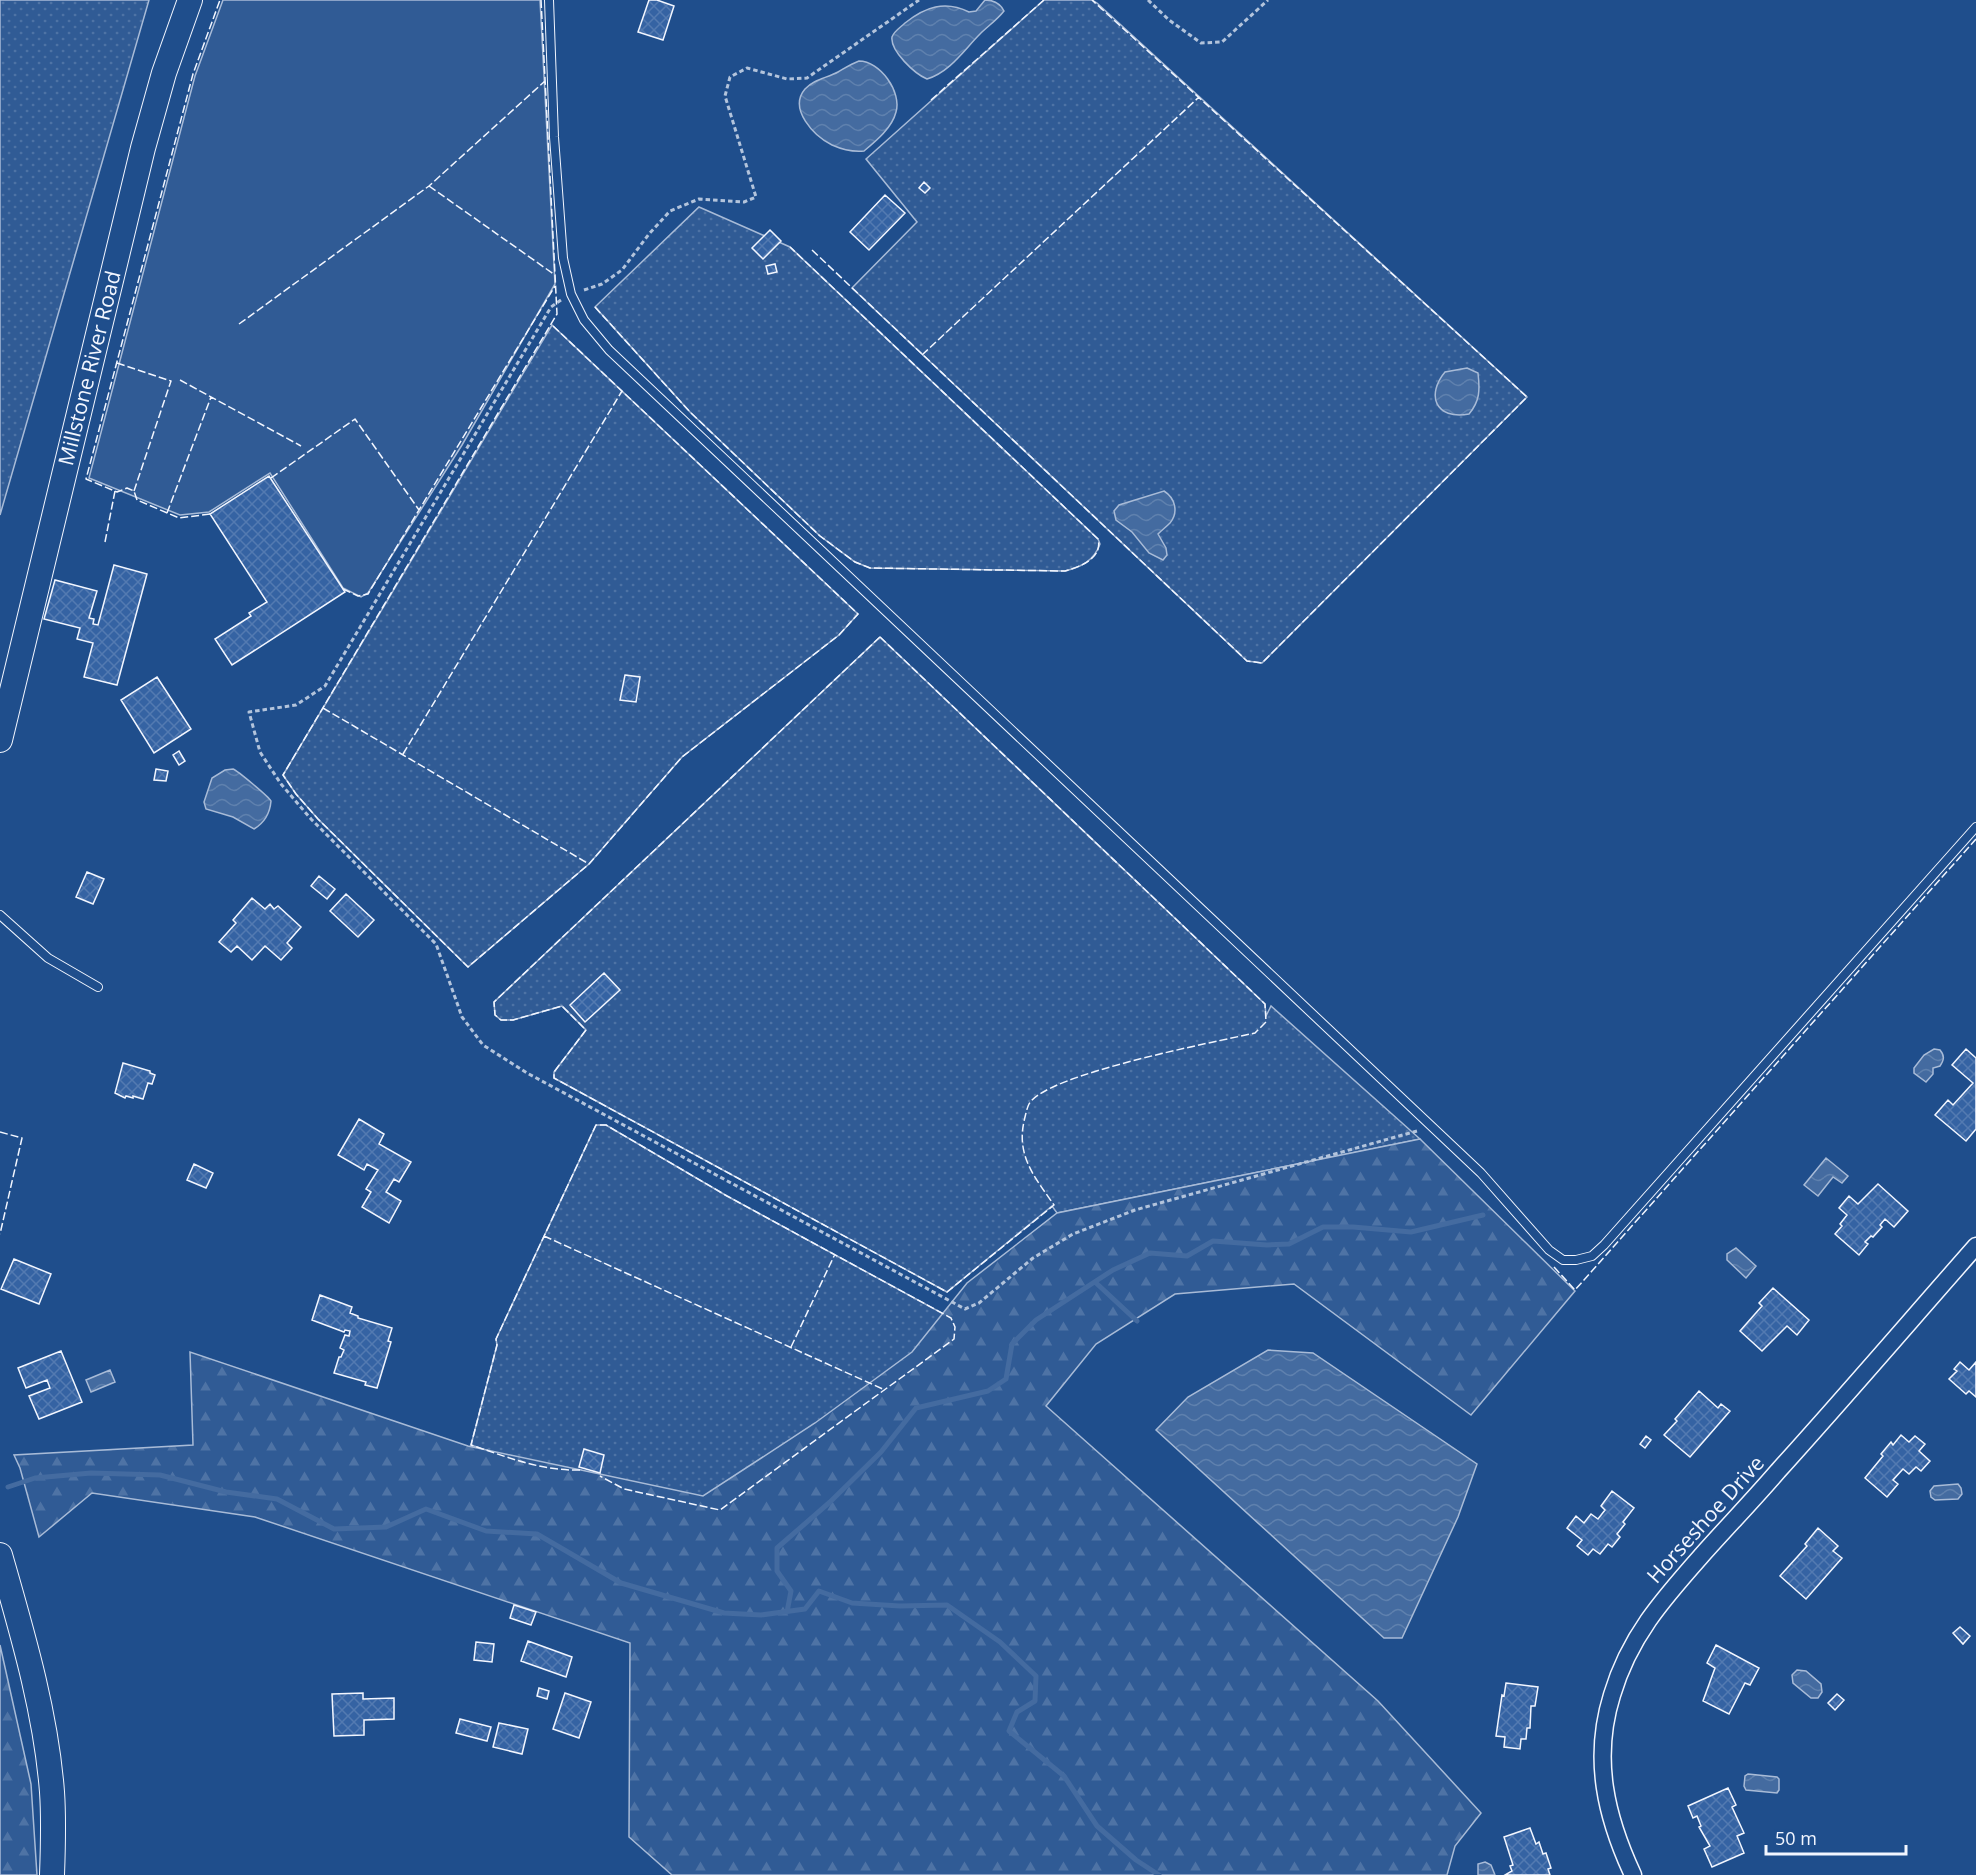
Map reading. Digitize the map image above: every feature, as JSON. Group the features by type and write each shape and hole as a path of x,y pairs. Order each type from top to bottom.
{"main road":[{"name":"Millstone River Road","path":"0,740 143,148 164,73 190,0"},
{"path":"0,1555 28,1661 48,1754 52,1793 52,1875"}],"street":[{"name":"Horseshoe Drive","path":"1633,1875 1619,1846 1607,1806 1604,1784 1604,1734 1612,1695 1631,1646 1663,1598 1777,1473 1976,1246"}],"lane":[{"path":"549,0 554,137 563,258 571,294 584,320 609,350 1481,1173 1549,1250 1563,1260 1592,1256 1976,827"},
{"path":"0,915 48,958 98,987"}],"path":[{"path":"919,0 807,78 788,79 747,68 730,77 725,96 756,197 744,202 699,199 670,211 622,270 603,285 571,294 551,307 325,686 296,705 249,712 260,752 281,784 310,819 436,944 462,1017 483,1045 537,1078 965,1309 979,1303 1033,1258 1073,1234 1135,1210 1432,1126"},
{"path":"1148,0 1169,20 1201,43 1222,42 1268,0"}],"green space":[{"path":"0,0 149,0 0,515"},
{"path":"1044,0 1092,0 1097,3 1527,397 1262,663 1247,661 852,288 917,222 866,159"},
{"path":"699,207 790,247 1098,539 1100,544 1091,559 1065,571 870,568 855,562 820,536 690,412 595,307"},
{"path":"552,325 858,614 839,635 682,757 589,864 468,967 318,819 283,775"},
{"path":"880,637 1265,1004 1266,1016 1271,1006 1420,1139 1057,1213 1052,1206 947,1292 554,1078 554,1072 586,1030 562,1006 513,1020 501,1020 495,1015 494,1002"},
{"path":"596,1125 606,1125 727,1196 951,1318 955,1327 720,1510 580,1470 538,1466 471,1445 497,1345 496,1339"},
{"path":"1420,1139 1575,1291 1471,1415 1294,1284 1175,1294 1096,1344 1046,1406 1378,1701 1481,1813 1455,1846 1447,1875 672,1875 629,1837 630,1643 255,1517 92,1493 39,1537 20,1468 14,1455 193,1445 190,1352 468,1446 703,1496 815,1423 912,1352 967,1283 1057,1213"},
{"path":"0,1645 31,1784 37,1875 0,1875"}],"shaded area":[{"path":"223,0 540,0 555,284 462,445 368,593 361,597 343,588 270,473 209,512 180,515 89,478 195,76"}],"water":[{"path":"985,0 996,2 1004,11 956,60 935,76 927,79 922,76 904,61 895,49 892,43 894,33 920,13 943,6 952,6 969,12 976,11"},
{"path":"859,61 867,62 882,72 892,87 897,104 894,118 887,129 864,151 852,151 832,145 811,129 801,113 800,105 801,97 809,86"},
{"path":"1467,368 1478,373 1477,400 1469,414 1448,413 1441,409 1435,397 1439,381 1445,372"},
{"path":"1164,491 1173,501 1175,510 1173,519 1158,534 1166,548 1167,555 1163,560 1149,553 1132,532 1116,520 1114,511 1119,505"},
{"path":"233,769 271,801 266,817 254,829 233,817 206,809 204,802 212,778 225,770"},
{"path":"1934,1049 1940,1050 1943,1060 1940,1066 1933,1068 1933,1074 1926,1082 1914,1073 1914,1068 1924,1055"},
{"path":"1826,1158 1848,1176 1842,1183 1833,1177 1818,1196 1804,1185"},
{"path":"1736,1248 1756,1266 1746,1278 1727,1260 1727,1254"},
{"path":"1268,1350 1313,1353 1477,1464 1458,1517 1402,1638 1384,1638 1156,1430 1188,1397"},
{"path":"110,1370 115,1382 91,1392 86,1380"},
{"path":"1958,1484 1962,1494 1958,1499 1935,1500 1931,1497 1930,1491 1934,1486"},
{"path":"1797,1670 1806,1671 1821,1684 1822,1692 1818,1698 1811,1698 1793,1683 1792,1675"},
{"path":"1748,1774 1777,1777 1779,1790 1777,1793 1746,1790 1745,1776"},
{"path":"1485,1862 1491,1865 1495,1875 1478,1875 1478,1864"}],"building":[{"path":"649,0 657,0 674,6 663,40 638,32"},
{"path":"924,182 930,188 925,193 919,188"},
{"path":"885,195 905,213 869,250 850,232"},
{"path":"770,230 781,241 763,259 752,248"},
{"path":"775,264 777,272 768,274 766,266"},
{"path":"269,476 345,592 232,665 215,639 251,616 249,613 267,602 210,514"},
{"path":"114,565 147,574 117,685 84,677 93,643 77,639 80,628 44,619 55,580 97,591 89,618 94,619 93,624 98,625"},
{"path":"625,675 640,677 636,702 620,700"},
{"path":"157,677 191,729 154,753 121,700"},
{"path":"179,751 185,761 179,765 173,755"},
{"path":"156,769 168,771 166,781 154,780"},
{"path":"87,872 104,879 93,904 76,897"},
{"path":"319,876 335,889 327,899 311,886"},
{"path":"346,894 374,920 358,937 330,911"},
{"path":"252,898 265,909 270,904 274,909 278,906 301,927 287,943 292,948 281,960 265,946 252,960 237,946 231,952 219,942 236,923 233,920"},
{"path":"604,973 620,990 585,1022 570,1005"},
{"path":"1966,1049 1976,1058 1976,1129 1966,1141 1935,1115 1948,1100 1953,1105 1973,1083 1952,1065"},
{"path":"123,1063 150,1071 155,1075 152,1084 148,1083 143,1099 133,1096 133,1098 126,1096 125,1098 115,1093"},
{"path":"359,1119 384,1134 379,1144 411,1162 399,1182 394,1179 386,1192 401,1201 389,1223 362,1207 371,1192 366,1189 378,1170 367,1164 364,1170 338,1155"},
{"path":"194,1164 213,1173 206,1188 187,1180"},
{"path":"1878,1184 1908,1211 1894,1227 1885,1219 1880,1225 1882,1227 1865,1242 1868,1244 1859,1255 1835,1234 1847,1215 1839,1208 1849,1196 1858,1204"},
{"path":"14,1259 51,1274 39,1304 1,1289"},
{"path":"1773,1288 1809,1320 1797,1335 1787,1326 1762,1351 1740,1331 1762,1306 1759,1303"},
{"path":"320,1295 352,1307 350,1313 358,1318 392,1328 388,1341 391,1342 377,1388 365,1385 366,1382 334,1373 344,1350 340,1348 345,1335 349,1336 350,1331 345,1330 344,1332 312,1320"},
{"path":"61,1351 82,1402 39,1419 29,1396 50,1388 47,1380 26,1388 18,1368"},
{"path":"1960,1362 1969,1370 1976,1362 1976,1397 1969,1391 1966,1394 1949,1379 1957,1371 1954,1369"},
{"path":"1699,1391 1718,1408 1721,1404 1730,1411 1690,1457 1664,1435"},
{"path":"1901,1435 1909,1442 1915,1436 1925,1444 1919,1451 1930,1461 1921,1471 1916,1467 1909,1474 1903,1469 1893,1480 1898,1484 1887,1497 1865,1478 1891,1442 1893,1445"},
{"path":"1646,1436 1651,1440 1645,1448 1640,1444"},
{"path":"584,1449 604,1455 600,1473 579,1467"},
{"path":"1612,1491 1634,1508 1623,1522 1625,1524 1617,1534 1620,1537 1612,1547 1608,1544 1600,1554 1593,1549 1588,1555 1577,1546 1582,1540 1567,1528 1576,1516 1584,1523 1591,1514 1598,1519 1605,1510 1601,1506"},
{"path":"1818,1528 1838,1546 1833,1551 1842,1558 1806,1599 1780,1576 1807,1546 1805,1544"},
{"path":"514,1605 536,1612 531,1625 510,1618"},
{"path":"1960,1627 1970,1636 1963,1644 1953,1633"},
{"path":"528,1641 572,1657 566,1677 521,1661"},
{"path":"476,1642 494,1644 492,1662 474,1660"},
{"path":"1716,1645 1759,1668 1750,1685 1745,1683 1729,1714 1703,1701 1715,1668 1707,1663"},
{"path":"1506,1683 1538,1687 1535,1706 1531,1706 1530,1728 1527,1728 1526,1739 1521,1739 1520,1749 1504,1747 1505,1737 1496,1736"},
{"path":"539,1688 549,1691 547,1699 537,1696"},
{"path":"363,1693 363,1699 394,1698 394,1719 364,1720 364,1735 334,1736 332,1694"},
{"path":"565,1693 591,1702 579,1738 553,1729"},
{"path":"1837,1694 1844,1700 1835,1710 1828,1703"},
{"path":"460,1719 491,1727 487,1741 456,1733"},
{"path":"499,1723 528,1729 522,1754 493,1747"},
{"path":"1728,1788 1736,1805 1732,1807 1744,1833 1737,1836 1744,1853 1712,1867 1704,1849 1710,1846 1699,1827 1701,1826 1697,1816 1693,1818 1688,1806"},
{"path":"1530,1828 1536,1844 1539,1842 1543,1854 1546,1853 1551,1868 1548,1869 1550,1875 1505,1875 1512,1871 1510,1866 1513,1865 1504,1837"}],"waterway":[{"path":"787,1612 791,1591 777,1571 777,1548 830,1502 881,1452 916,1408 988,1391 1006,1379 1012,1344 1036,1320 1113,1270 1150,1253 1187,1256 1213,1241 1267,1245 1289,1244 1323,1227 1411,1232 1483,1215"},
{"path":"1095,1282 1137,1321"},
{"path":"8,1487 35,1478 91,1473 160,1475 226,1492 277,1499 334,1529 386,1527 426,1509 486,1531 537,1534 621,1583 724,1613 761,1615 805,1609 819,1591 852,1603 900,1606 947,1605 1000,1642 1036,1676 1035,1701 1017,1712 1009,1731 1064,1776 1097,1826 1136,1860 1159,1875"}],"fence":[{"path":"210,514 179,518 137,500 134,491 127,488 117,492 86,479 193,74 220,0"},
{"path":"541,0 557,314 283,775 318,819 468,967 589,864 682,757 839,635 858,614 552,325"},
{"path":"931,100 1044,0"},
{"path":"812,250 1247,661 1262,663 1527,397 1092,0"},
{"path":"239,324 429,186 545,81"},
{"path":"922,355 1199,97"},
{"path":"429,186 555,275"},
{"path":"595,307 690,412 820,536 855,562 870,568 1065,571 1089,561 1097,551 1098,539 790,247"},
{"path":"343,589 358,596 368,594 555,286"},
{"path":"117,363 171,381 134,491"},
{"path":"180,380 301,446"},
{"path":"403,754 622,391"},
{"path":"167,513 211,397"},
{"path":"271,478 355,419 419,510"},
{"path":"105,542 115,491"},
{"path":"880,637 1265,1004 1266,1022 1255,1033 1097,1071 1042,1093 1029,1104 1022,1143 1033,1174 1054,1205 947,1292 554,1078 554,1072 586,1030 562,1006 513,1020 501,1020 495,1015 494,1002 880,637"},
{"path":"323,708 589,864"},
{"path":"1554,1267 1575,1290 1976,839"},
{"path":"580,1470 538,1466 471,1445 497,1345 496,1339 596,1125 606,1125 727,1196 951,1318 955,1327 954,1339 720,1510 624,1489 600,1476"},
{"path":"0,1132 22,1138 0,1234"},
{"path":"544,1236 885,1390"},
{"path":"791,1347 835,1254"}]}
